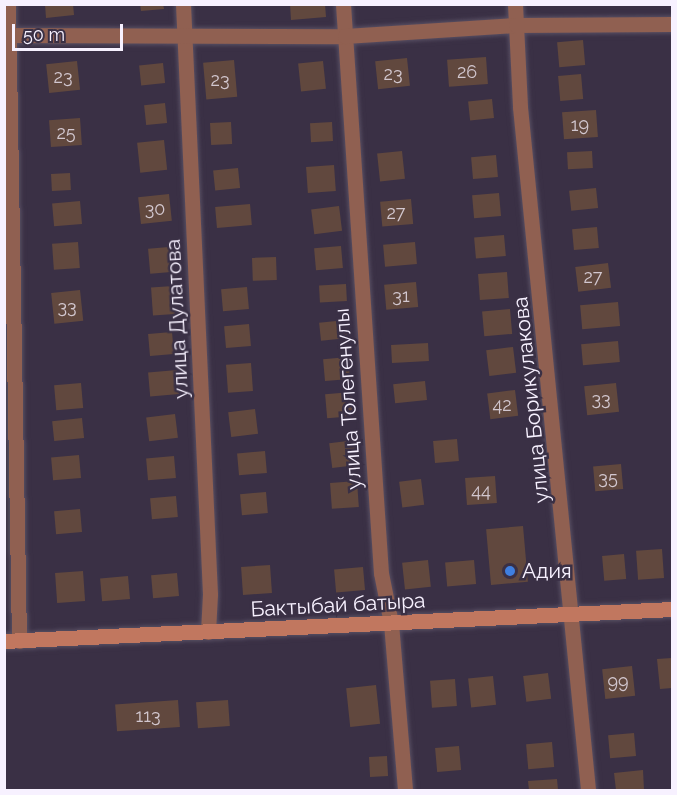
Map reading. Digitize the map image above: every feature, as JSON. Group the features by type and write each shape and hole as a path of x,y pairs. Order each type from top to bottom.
{"street":[{"path":"9,4 6,35 12,641"},
{"name":"улица Дулатова","path":"183,4 210,594 208,632"},
{"name":"улица Толегенулы","path":"343,4 381,573 391,623 405,790"},
{"name":"улица Борикулакова","path":"515,4 575,614 588,790"},
{"path":"6,35 345,36 516,25 672,24"},
{"name":"Бактыбай батыра","path":"12,641 672,609"}],"building":[{"path":"45,4 73,4 74,15 46,18"},
{"path":"140,4 163,4 164,9 141,11"},
{"path":"290,4 325,4 326,17 291,20"},
{"path":"583,40 585,65 559,67 557,42"},
{"path":"486,57 488,84 449,87 447,60"},
{"path":"407,58 410,86 378,89 375,61"},
{"path":"234,60 237,97 206,100 203,63"},
{"path":"77,61 80,90 49,93 46,64"},
{"path":"323,61 326,89 301,91 298,64"},
{"path":"163,63 165,83 141,85 139,66"},
{"path":"581,74 583,99 560,101 558,76"},
{"path":"492,99 494,118 470,120 468,102"},
{"path":"165,103 167,123 146,125 144,105"},
{"path":"596,110 598,137 564,139 562,112"},
{"path":"80,118 82,145 51,147 49,120"},
{"path":"231,122 232,144 211,145 210,123"},
{"path":"332,122 333,141 311,142 310,123"},
{"path":"164,140 167,170 140,173 137,143"},
{"path":"402,151 405,179 380,181 377,154"},
{"path":"592,151 593,168 568,169 567,152"},
{"path":"496,155 498,177 473,179 471,157"},
{"path":"334,165 336,191 308,193 306,167"},
{"path":"238,168 240,188 215,191 213,171"},
{"path":"70,173 71,190 52,191 51,174"},
{"path":"596,188 598,208 571,211 569,191"},
{"path":"499,193 501,216 474,218 472,195"},
{"path":"169,194 172,221 141,224 138,197"},
{"path":"411,199 413,224 382,227 380,202"},
{"path":"80,201 82,224 54,226 52,203"},
{"path":"250,204 252,225 217,228 215,207"},
{"path":"339,206 342,231 314,234 311,209"},
{"path":"597,227 599,248 574,250 572,229"},
{"path":"504,235 506,256 476,259 474,238"},
{"path":"78,242 80,268 54,270 52,244"},
{"path":"415,242 417,264 385,267 383,245"},
{"path":"341,246 343,268 316,270 314,248"},
{"path":"169,247 171,272 150,274 148,249"},
{"path":"276,257 277,280 253,281 252,258"},
{"path":"608,263 611,288 578,292 575,267"},
{"path":"507,272 509,298 480,300 478,274"},
{"path":"416,282 418,307 386,310 384,285"},
{"path":"346,284 347,301 320,302 319,285"},
{"path":"173,286 175,314 153,315 151,288"},
{"path":"247,287 249,309 223,311 221,289"},
{"path":"80,290 83,321 54,324 51,293"},
{"path":"618,302 620,326 582,329 580,305"},
{"path":"510,309 512,334 484,336 482,311"},
{"path":"346,320 348,338 321,341 319,323"},
{"path":"249,324 251,346 226,348 224,326"},
{"path":"172,332 174,354 150,356 148,334"},
{"path":"618,341 620,362 583,365 581,344"},
{"path":"428,343 429,361 392,363 391,345"},
{"path":"513,347 516,373 489,376 486,350"},
{"path":"348,357 350,379 325,381 323,359"},
{"path":"251,363 253,391 228,393 226,365"},
{"path":"177,370 179,394 150,396 148,373"},
{"path":"425,381 427,400 395,403 393,384"},
{"path":"81,383 83,408 56,410 54,385"},
{"path":"616,383 619,412 587,415 584,386"},
{"path":"515,390 518,416 490,419 487,393"},
{"path":"352,392 354,416 327,418 325,394"},
{"path":"255,409 258,434 231,437 228,412"},
{"path":"175,414 178,438 149,441 146,418"},
{"path":"82,418 84,438 54,441 52,421"},
{"path":"457,439 459,461 435,463 433,441"},
{"path":"356,440 359,465 332,468 329,443"},
{"path":"265,451 267,473 239,475 237,453"},
{"path":"79,455 81,478 53,480 51,457"},
{"path":"174,456 176,478 148,480 146,458"},
{"path":"621,464 623,489 595,491 593,466"},
{"path":"495,476 497,503 467,505 465,478"},
{"path":"421,479 424,505 402,507 399,482"},
{"path":"357,481 359,507 332,509 330,483"},
{"path":"266,492 268,513 242,515 240,494"},
{"path":"176,496 178,517 152,519 150,498"},
{"path":"80,509 82,532 56,534 54,511"},
{"path":"523,526 528,582 491,585 486,529"},
{"path":"662,549 664,578 638,580 636,551"},
{"path":"624,554 626,579 604,581 602,556"},
{"path":"428,560 431,587 405,590 402,563"},
{"path":"474,560 476,584 447,586 445,563"},
{"path":"270,565 272,593 243,595 241,567"},
{"path":"363,567 365,590 336,592 334,570"},
{"path":"83,571 85,601 57,603 55,573"},
{"path":"177,573 179,596 153,598 151,575"},
{"path":"128,576 130,599 102,601 100,578"},
{"path":"672,658 672,688 660,689 657,659"},
{"path":"632,666 635,696 605,699 602,669"},
{"path":"548,673 551,699 526,702 523,676"},
{"path":"493,676 496,705 471,707 468,679"},
{"path":"455,679 457,706 432,708 430,681"},
{"path":"376,685 380,724 350,727 346,688"},
{"path":"178,700 180,727 117,731 115,704"},
{"path":"228,700 230,726 198,728 196,702"},
{"path":"634,733 636,756 610,758 608,735"},
{"path":"552,742 554,767 528,769 526,744"},
{"path":"459,746 461,770 437,772 435,748"},
{"path":"387,756 388,776 370,777 369,757"},
{"path":"643,770 644,790 616,790 614,773"},
{"path":"557,779 558,790 529,790 528,781"}],"place":[{"name":"Адия","path":"510,571"}]}
